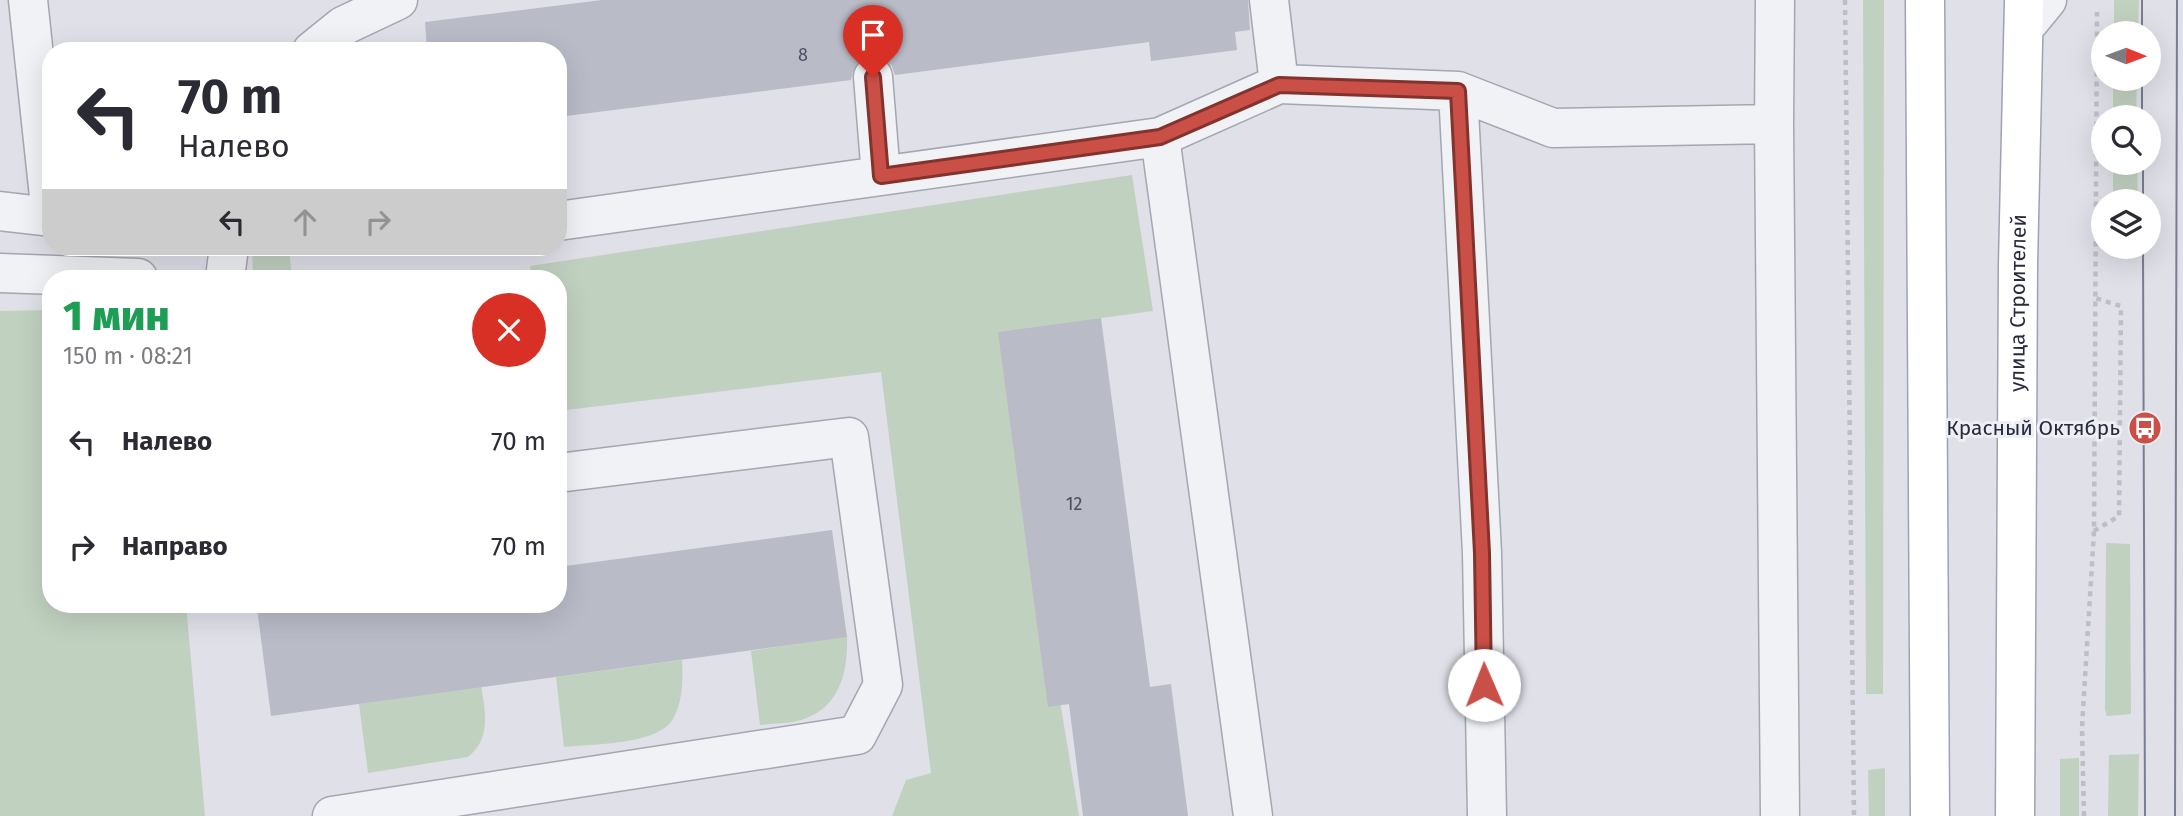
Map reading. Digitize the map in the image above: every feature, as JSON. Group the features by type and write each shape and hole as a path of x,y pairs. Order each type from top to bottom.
{"main road":[{"path":"1925,0 1930,816"},
{"name":"улица Строителей","path":"2015,816 2018,279 2032,9"}],"street":[{"path":"28,0 42,131"},
{"path":"323,42 343,26 398,0"},
{"path":"1269,0 1279,85"},
{"path":"1775,0 1780,816"},
{"path":"873,77 881,176"},
{"path":"567,220 1160,137 1279,85 1458,91 1553,128 1774,124"},
{"path":"1458,91 1482,553 1487,816"},
{"path":"1160,137 1253,816"},
{"path":"0,212 42,215"},
{"path":"0,273 42,275"},
{"path":"332,816 858,735 883,685 849,437 567,472"}],"path":[{"path":"1845,0 1854,816"},
{"path":"2084,816 2082,727 2094,531 2096,0"},
{"path":"2094,531 2119,516 2121,306 2095,298"}],"green space":[{"path":"1863,0 1884,0 1883,694 1866,694"},
{"path":"2114,0 2139,0 2138,21 2114,21"},
{"path":"2113,91 2137,91 2136,105 2113,105"},
{"path":"1132,175 1153,311 999,332 1079,816 892,816 906,780 931,773 881,372 567,410 567,270 531,270 530,266"},
{"path":"2113,175 2137,175 2138,189 2113,189"},
{"path":"252,256 290,256 291,270 253,270"},
{"path":"42,310 42,613 187,613 205,816 0,816 0,311"},
{"path":"2106,543 2130,544 2131,714 2107,716 2105,709"},
{"path":"847,636 844,674 834,696 826,705 817,713 799,721 760,725 751,651"},
{"path":"682,660 681,698 673,719 665,728 654,734 623,742 564,747 556,677"},
{"path":"481,685 485,714 484,733 476,750 468,757 368,773 359,704"},
{"path":"2139,754 2138,816 2108,816 2109,755"},
{"path":"2079,758 2079,816 2060,816 2060,759"},
{"path":"1885,768 1885,816 1869,816 1868,770"}],"building":[{"path":"602,0 1248,0 1250,30 1235,32 1237,50 1151,61 1149,42 895,75 891,64 883,58 871,55 861,59 854,67 851,80 567,116 567,42 426,42 425,22"},
{"path":"1101,318 1150,687 1171,684 1188,816 1083,816 1069,704 1048,707 998,332"},
{"path":"832,530 847,637 271,716 258,613 567,613 567,566"}],"tunnel":[{"path":"862,0 873,77"}],"tram line":[{"path":"2142,0 2142,21"},
{"path":"2175,816 2177,0"},
{"path":"2142,91 2142,105"},
{"path":"2143,175 2143,189"},
{"path":"2143,259 2145,816"}],"place":[{"name":"Красный Октябрь","path":"2145,428"}],"route":[{"path":"873,77 881,176 1160,137 1279,85 1458,91 1482,553 1484,685"}]}
